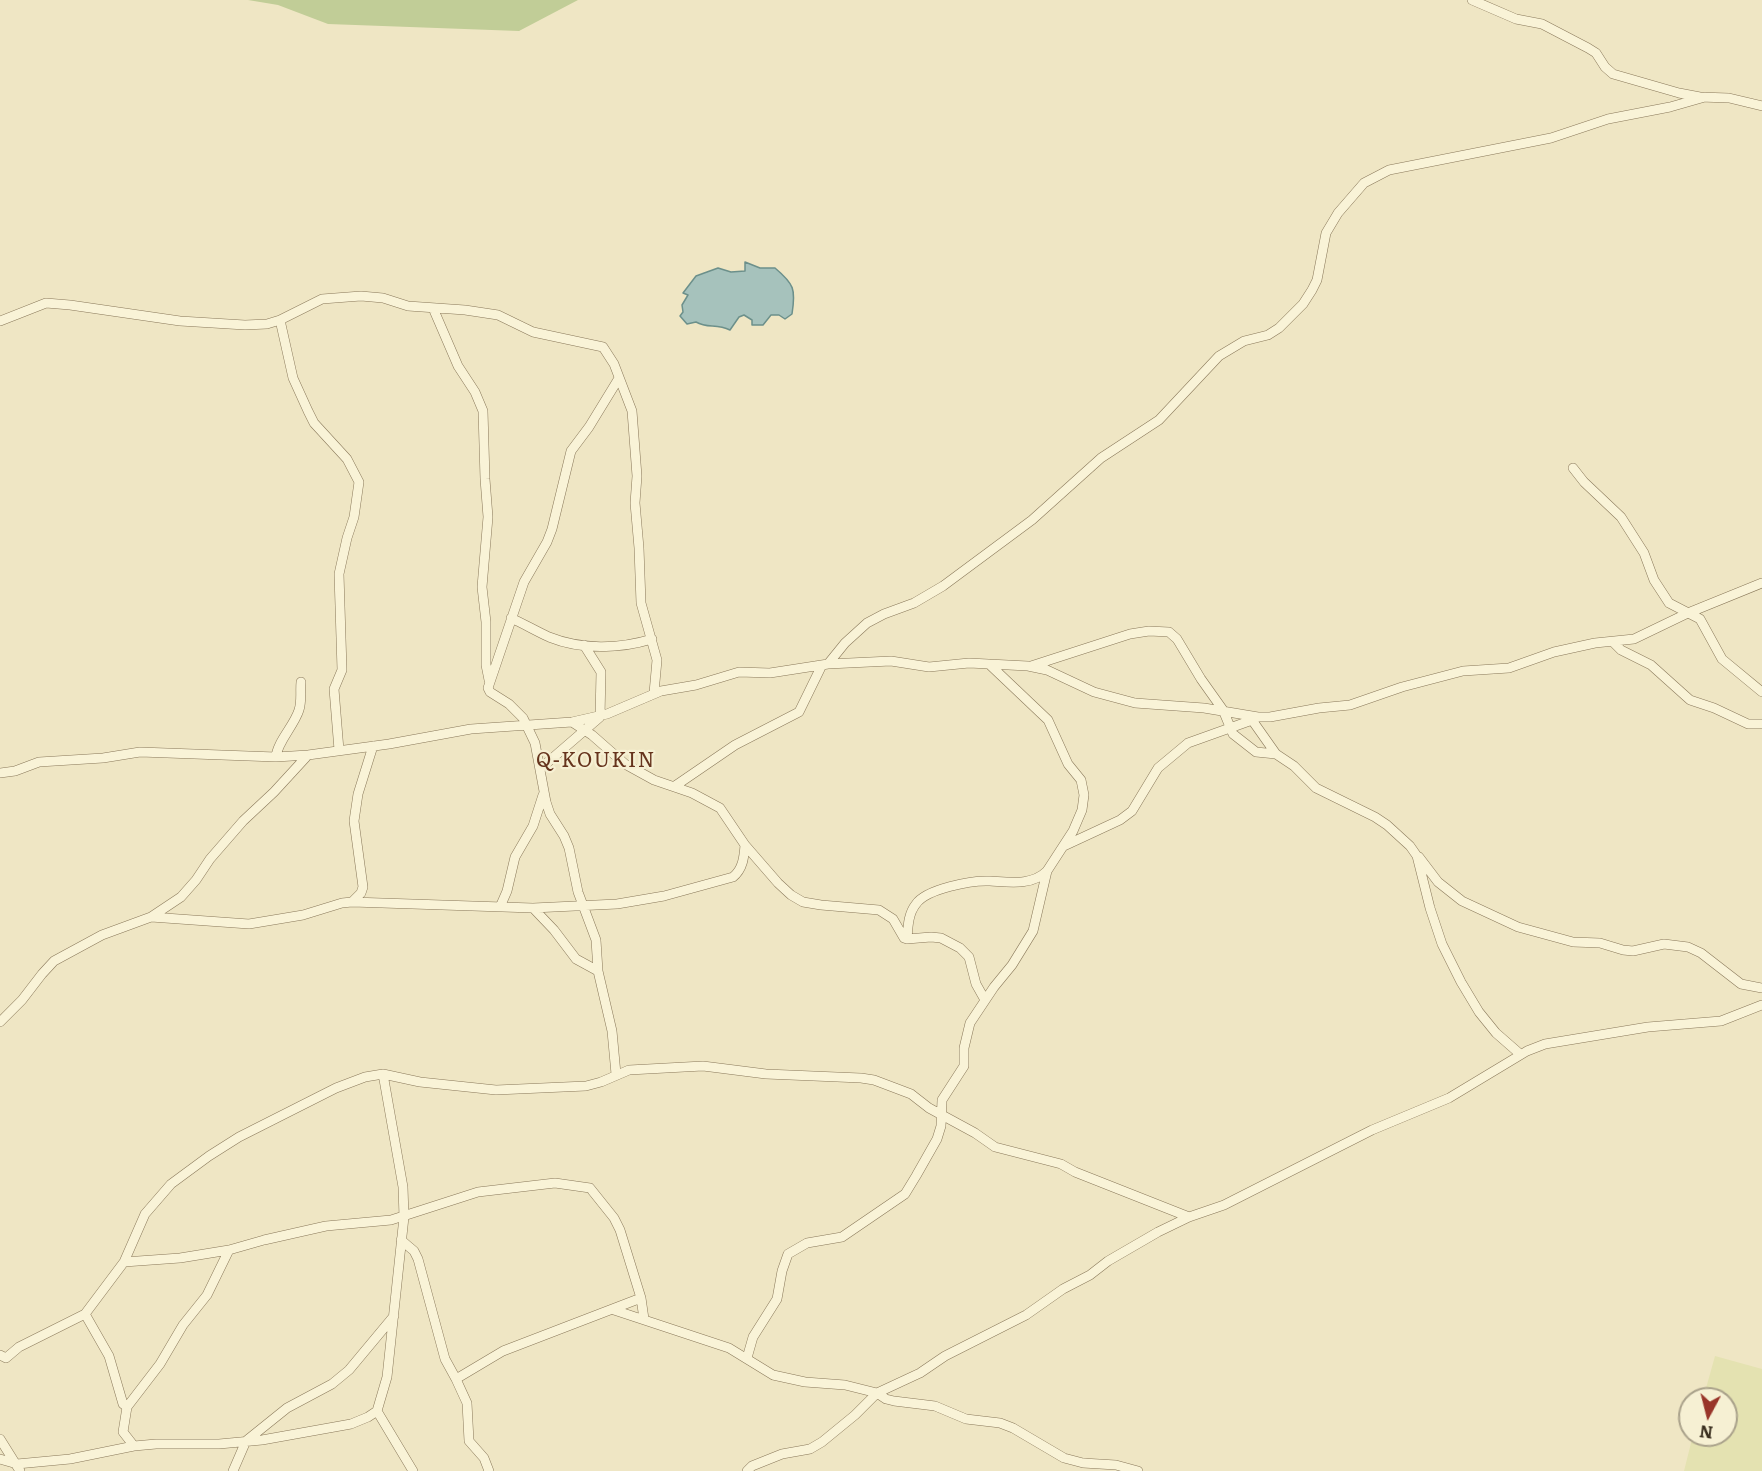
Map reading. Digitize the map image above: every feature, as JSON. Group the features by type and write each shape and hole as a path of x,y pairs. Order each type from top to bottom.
{"street":[{"path":"1472,0 1516,19 1542,24 1588,48 1596,53 1605,67 1613,74 1679,93 1730,98 1762,106"},
{"path":"675,786 735,745 799,712 825,665 867,623 914,603 943,586 1032,520 1101,458 1159,420 1219,356 1244,341 1268,335 1280,328 1303,304 1312,290 1317,280 1326,233 1338,213 1364,183 1389,170 1551,138 1608,119 1670,107 1705,97"},
{"path":"0,321 46,303 214,324 267,324 280,320 314,301 346,296 372,297 408,306 498,315 533,332 603,347 609,355 632,411 637,476 635,503 641,603 657,660 654,693"},
{"path":"432,308 458,366 475,392 483,411 484,479 488,517 482,586 486,622 486,665 490,692 509,704 527,724 536,743 543,792 550,814 569,848 583,906 596,940 598,971 612,1031 616,1074"},
{"path":"280,320 293,378 308,411 314,423 347,459 359,482 354,517 346,538 339,574 342,670 334,692 339,723 339,750"},
{"path":"489,681 524,582 552,529 571,451 589,427 619,378"},
{"path":"1573,468 1584,482 1621,517 1644,553 1654,580 1669,603 1703,622 1722,659 1762,692"},
{"path":"1062,847 1120,820 1132,811 1151,777 1167,759 1177,750 1199,738 1255,719 1350,705 1402,687 1463,671 1501,670 1554,652 1595,643 1634,639 1688,613 1762,583"},
{"path":"511,618 551,638 584,645 622,646 652,639"},
{"path":"1031,666 1130,634 1164,631 1174,635 1223,710 1230,728 1240,740 1256,752 1276,754"},
{"path":"1613,642 1621,650 1651,665 1690,700 1748,724 1762,724"},
{"path":"541,768 600,717 601,672 584,645"},
{"path":"0,773 15,771 39,762 112,757 140,752 276,757 308,755 471,729 572,722 600,717 654,693 714,681 739,672 770,673 825,665 898,662 929,668 961,664 1031,666 1047,670 1094,692 1122,701 1156,706 1223,710 1255,719 1276,754 1294,766 1321,791 1351,804 1387,825 1410,846 1438,882 1462,901 1518,927 1563,939 1600,943 1623,950 1633,951 1664,944 1689,947 1701,953 1741,984 1762,988"},
{"path":"907,939 915,904 923,897 959,884 1036,880 1047,871 1073,831 1082,810 1084,795 1081,780 1068,764 1048,720 989,664"},
{"path":"276,757 276,748 285,739 299,710 301,682"},
{"path":"572,722 585,730 625,764 654,780 675,786 720,808 745,844 790,895 803,902 879,910 893,919 904,938 941,938 960,948 969,957 976,984 985,1000"},
{"path":"352,902 361,893 363,887 354,832 355,811 373,746"},
{"path":"0,1022 22,1000 54,961 102,935 151,917 181,897 243,821 308,755"},
{"path":"500,907 510,880 515,857 532,826 543,792"},
{"path":"151,917 249,924 352,902 533,908 642,900 733,877 742,866 745,844"},
{"path":"1417,856 1442,944 1461,982 1479,1012 1496,1033 1520,1054"},
{"path":"747,1358 753,1337 777,1299 788,1254 807,1243 842,1237 905,1194 937,1138 941,1126 942,1100 964,1066 964,1048 970,1023 1012,965 1033,931 1047,871"},
{"path":"533,908 554,930 576,959 598,971"},
{"path":"747,1471 753,1466 782,1454 810,1449 822,1442 877,1393 920,1373 945,1356 1026,1315 1137,1243 1189,1217 1224,1205 1372,1130 1449,1098 1520,1054 1545,1044 1648,1027 1721,1021 1762,1005"},
{"path":"0,1367 3,1356 85,1314 124,1262 145,1214 171,1184 208,1156 239,1137 336,1088 365,1077 383,1074 420,1082 496,1090 586,1086 601,1082 616,1074 644,1068 703,1066 766,1074 874,1080 905,1092 1001,1149 1061,1164 1075,1172 1189,1217"},
{"path":"0,1458 19,1468 134,1446 246,1441 351,1424 377,1411 387,1377 404,1217 403,1187 383,1074"},
{"path":"124,1262 180,1258 229,1250 326,1226 404,1217 478,1192 555,1183 590,1188 614,1218 620,1230 641,1298 644,1319"},
{"path":"401,1240 414,1251 418,1259 445,1359 467,1403 469,1441 483,1458 489,1471"},
{"path":"134,1446 123,1432 127,1407 160,1364 183,1325 207,1295 229,1250"},
{"path":"456,1379 503,1351 641,1298"},
{"path":"614,1310 729,1348 763,1370 782,1377 805,1382 845,1385 877,1393 894,1401 935,1406 966,1419 1000,1423 1013,1428 1064,1458 1083,1463 1116,1465 1138,1471"},
{"path":"85,1314 107,1351 123,1404 127,1407"},
{"path":"233,1471 246,1441 287,1408 332,1384 349,1370 394,1316"},
{"path":"377,1411 413,1471"},
{"path":"0,1438 19,1468"}],"shaded area":[{"path":"1715,1356 1762,1369 1762,1471 1684,1471 1690,1447 1738,1447 1738,1387 1706,1387"}],"green space":[{"path":"248,0 578,0 519,31 328,24 278,5"}],"water":[{"path":"745,262 760,268 775,268 786,278 792,288 794,299 792,314 785,319 779,315 771,315 763,325 752,325 752,320 744,315 739,317 730,330 696,322 687,324 680,316 683,312 682,305 688,295 683,293 696,276 718,268 731,272 745,271"}],"district":[{"name":"Q-KOUKIN","path":"596,761"}]}
